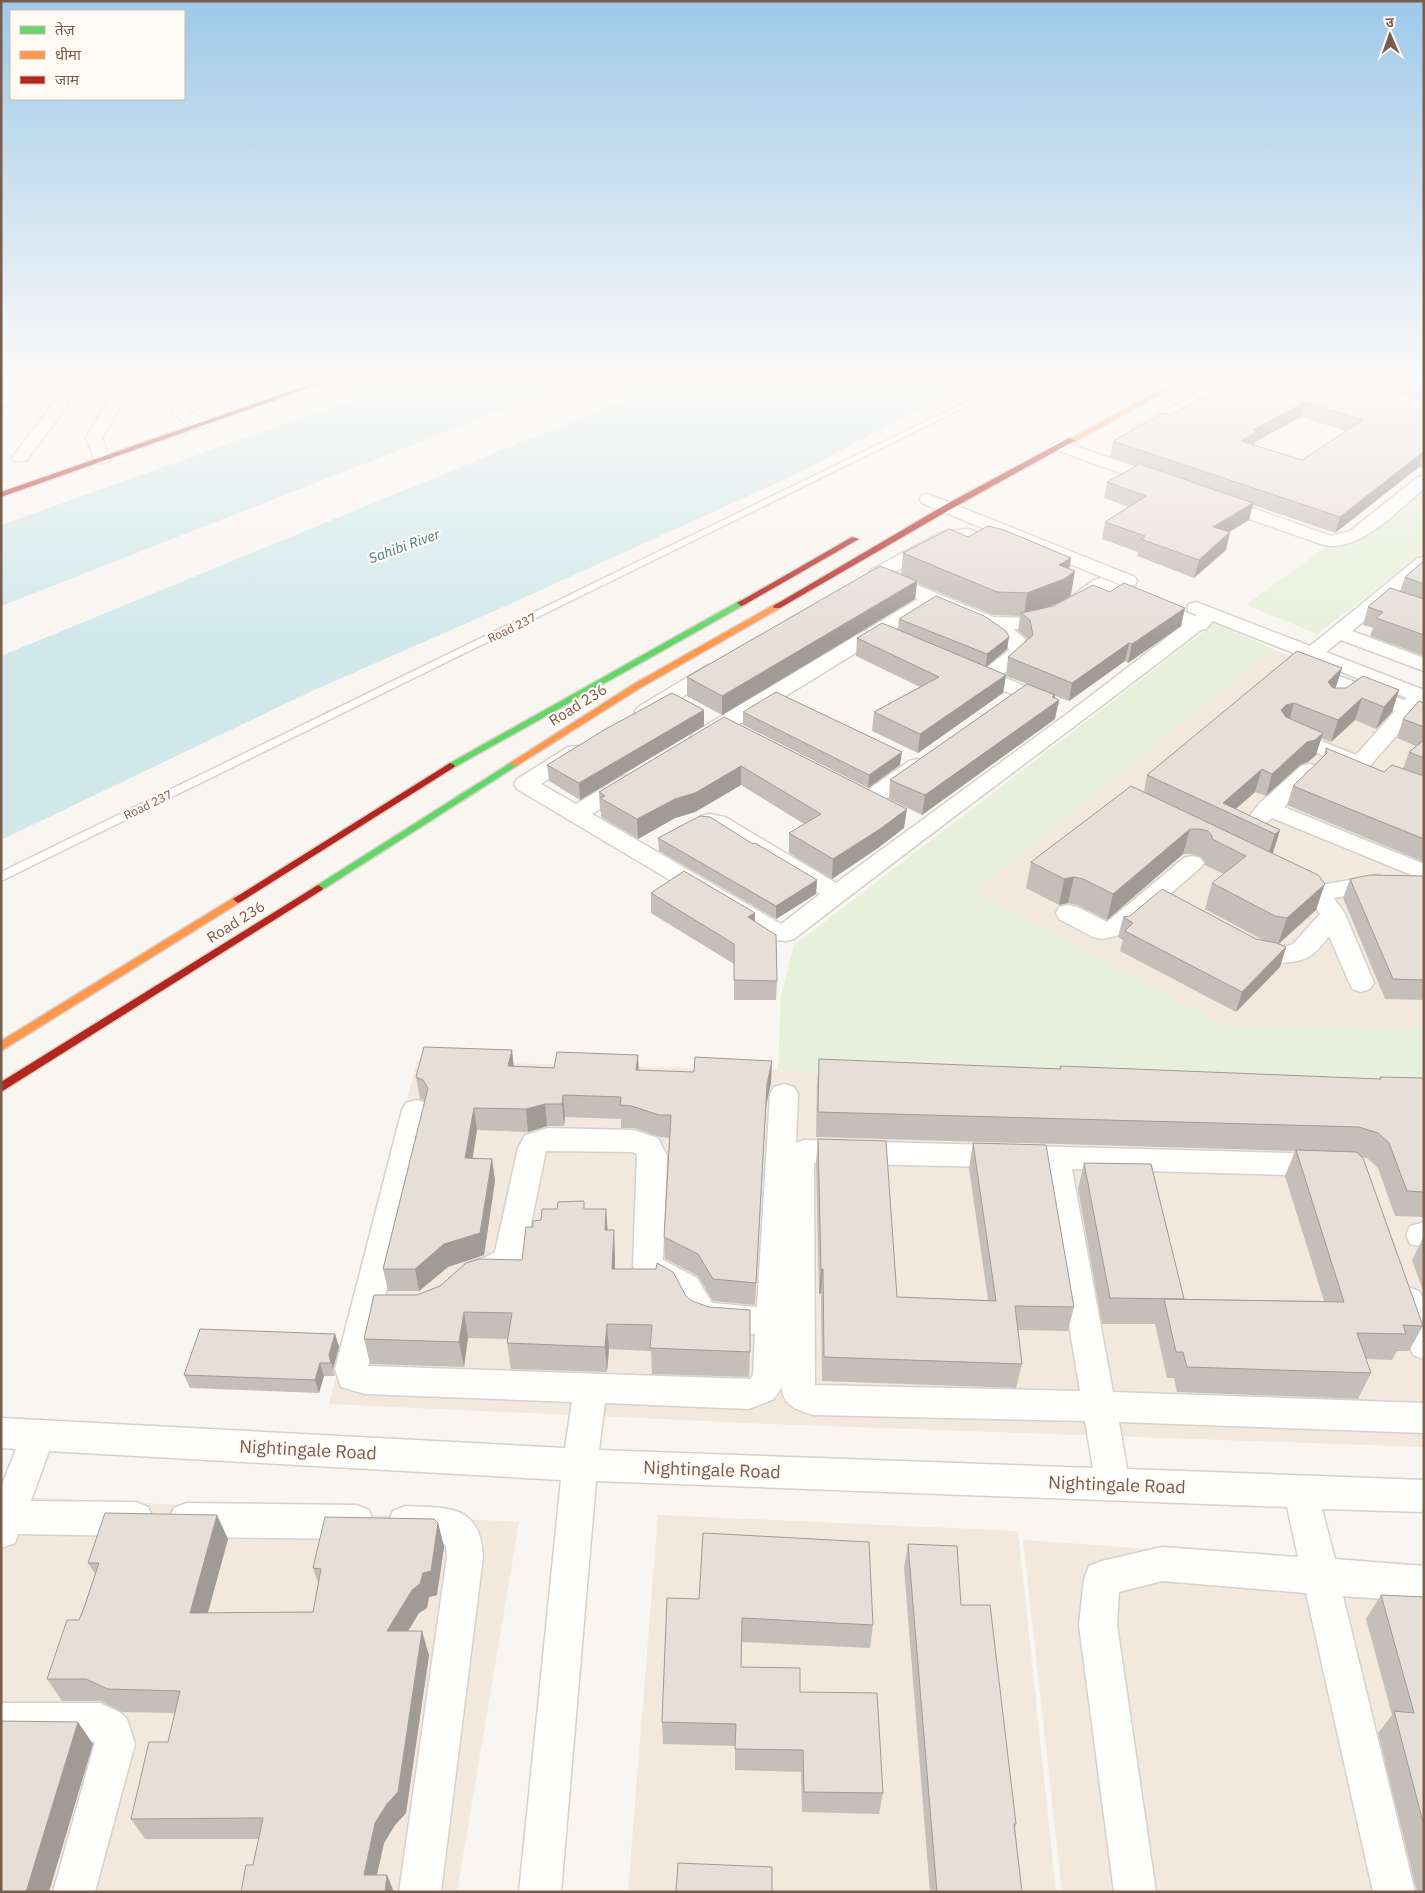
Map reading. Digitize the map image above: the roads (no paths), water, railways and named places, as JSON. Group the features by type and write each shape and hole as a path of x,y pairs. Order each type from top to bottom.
{"street":[{"path":"1,495 87,465"},
{"name":"Road 236","path":"1,1088 638,686 946,499 1018,465"},
{"path":"1113,465 1174,486"},
{"path":"1202,496 1330,541 1343,540 1356,535 1424,481"},
{"path":"924,502 946,499 1204,619 1305,661 1419,704"},
{"path":"1,1047 465,757 869,531"},
{"path":"988,677 1019,652 1015,639 990,624 933,599 869,579 947,536 968,534 1101,584 1204,619"},
{"path":"1305,661 1338,632 1390,600 1423,564"},
{"path":"990,624 1026,624 1068,608 1101,584"},
{"path":"683,749 732,729 889,636 933,599"},
{"path":"592,743 525,784 781,934 789,931 924,826 1078,715 1204,619"},
{"path":"1338,632 1424,665"},
{"path":"626,722 734,658"},
{"path":"1305,661 1352,688 1419,704"},
{"path":"961,666 988,677 1014,697 1078,715"},
{"path":"1333,704 1352,688"},
{"path":"667,697 732,729"},
{"path":"1288,733 1367,767 1419,704"},
{"path":"919,758 862,794 924,826"},
{"path":"1309,770 1262,815 1424,872"},
{"path":"576,814 642,774"},
{"path":"691,822 698,820 717,822 837,894"},
{"path":"639,850 662,838"},
{"path":"1068,914 1102,931 1115,928 1164,900 1192,863"},
{"path":"1273,870 1318,893 1333,914 1361,983"},
{"path":"1318,893 1371,883 1424,880"},
{"path":"1234,937 1260,951 1283,955 1301,950 1333,914"},
{"path":"416,1110 381,1306 352,1369 353,1376 365,1380 749,1394 762,1389 769,1379 784,1094"},
{"path":"452,1282 498,1266 509,1257 532,1148 535,1143 548,1139 633,1142 648,1146 653,1156 647,1254 648,1266 657,1275 688,1288 698,1312 704,1316 772,1322"},
{"path":"1348,1165 805,1151 800,1156 798,1391 803,1397 813,1400 1099,1406 1424,1418"},
{"path":"1055,1157 1113,1485"},
{"path":"1401,1280 1424,1344"},
{"path":"540,1892 580,1465 591,1388"},
{"name":"Nightingale Road","path":"1,1433 580,1465 1424,1496"},
{"path":"38,1435 3,1522 433,1523 450,1525 464,1539 464,1557 420,1892"},
{"path":"1301,1492 1394,1892"},
{"path":"1135,1892 1098,1626 1102,1579 1162,1564 1424,1584"},
{"path":"1,1722 100,1723 111,1728 114,1733 115,1744 74,1892"}],"lane":[{"name":"Road 237","path":"1,877 842,465"}],"water":[{"path":"168,465 360,465 1,606 1,525"},
{"name":"Sahibi River","path":"465,465 813,465 510,604 312,691 1,840 1,656"}]}
